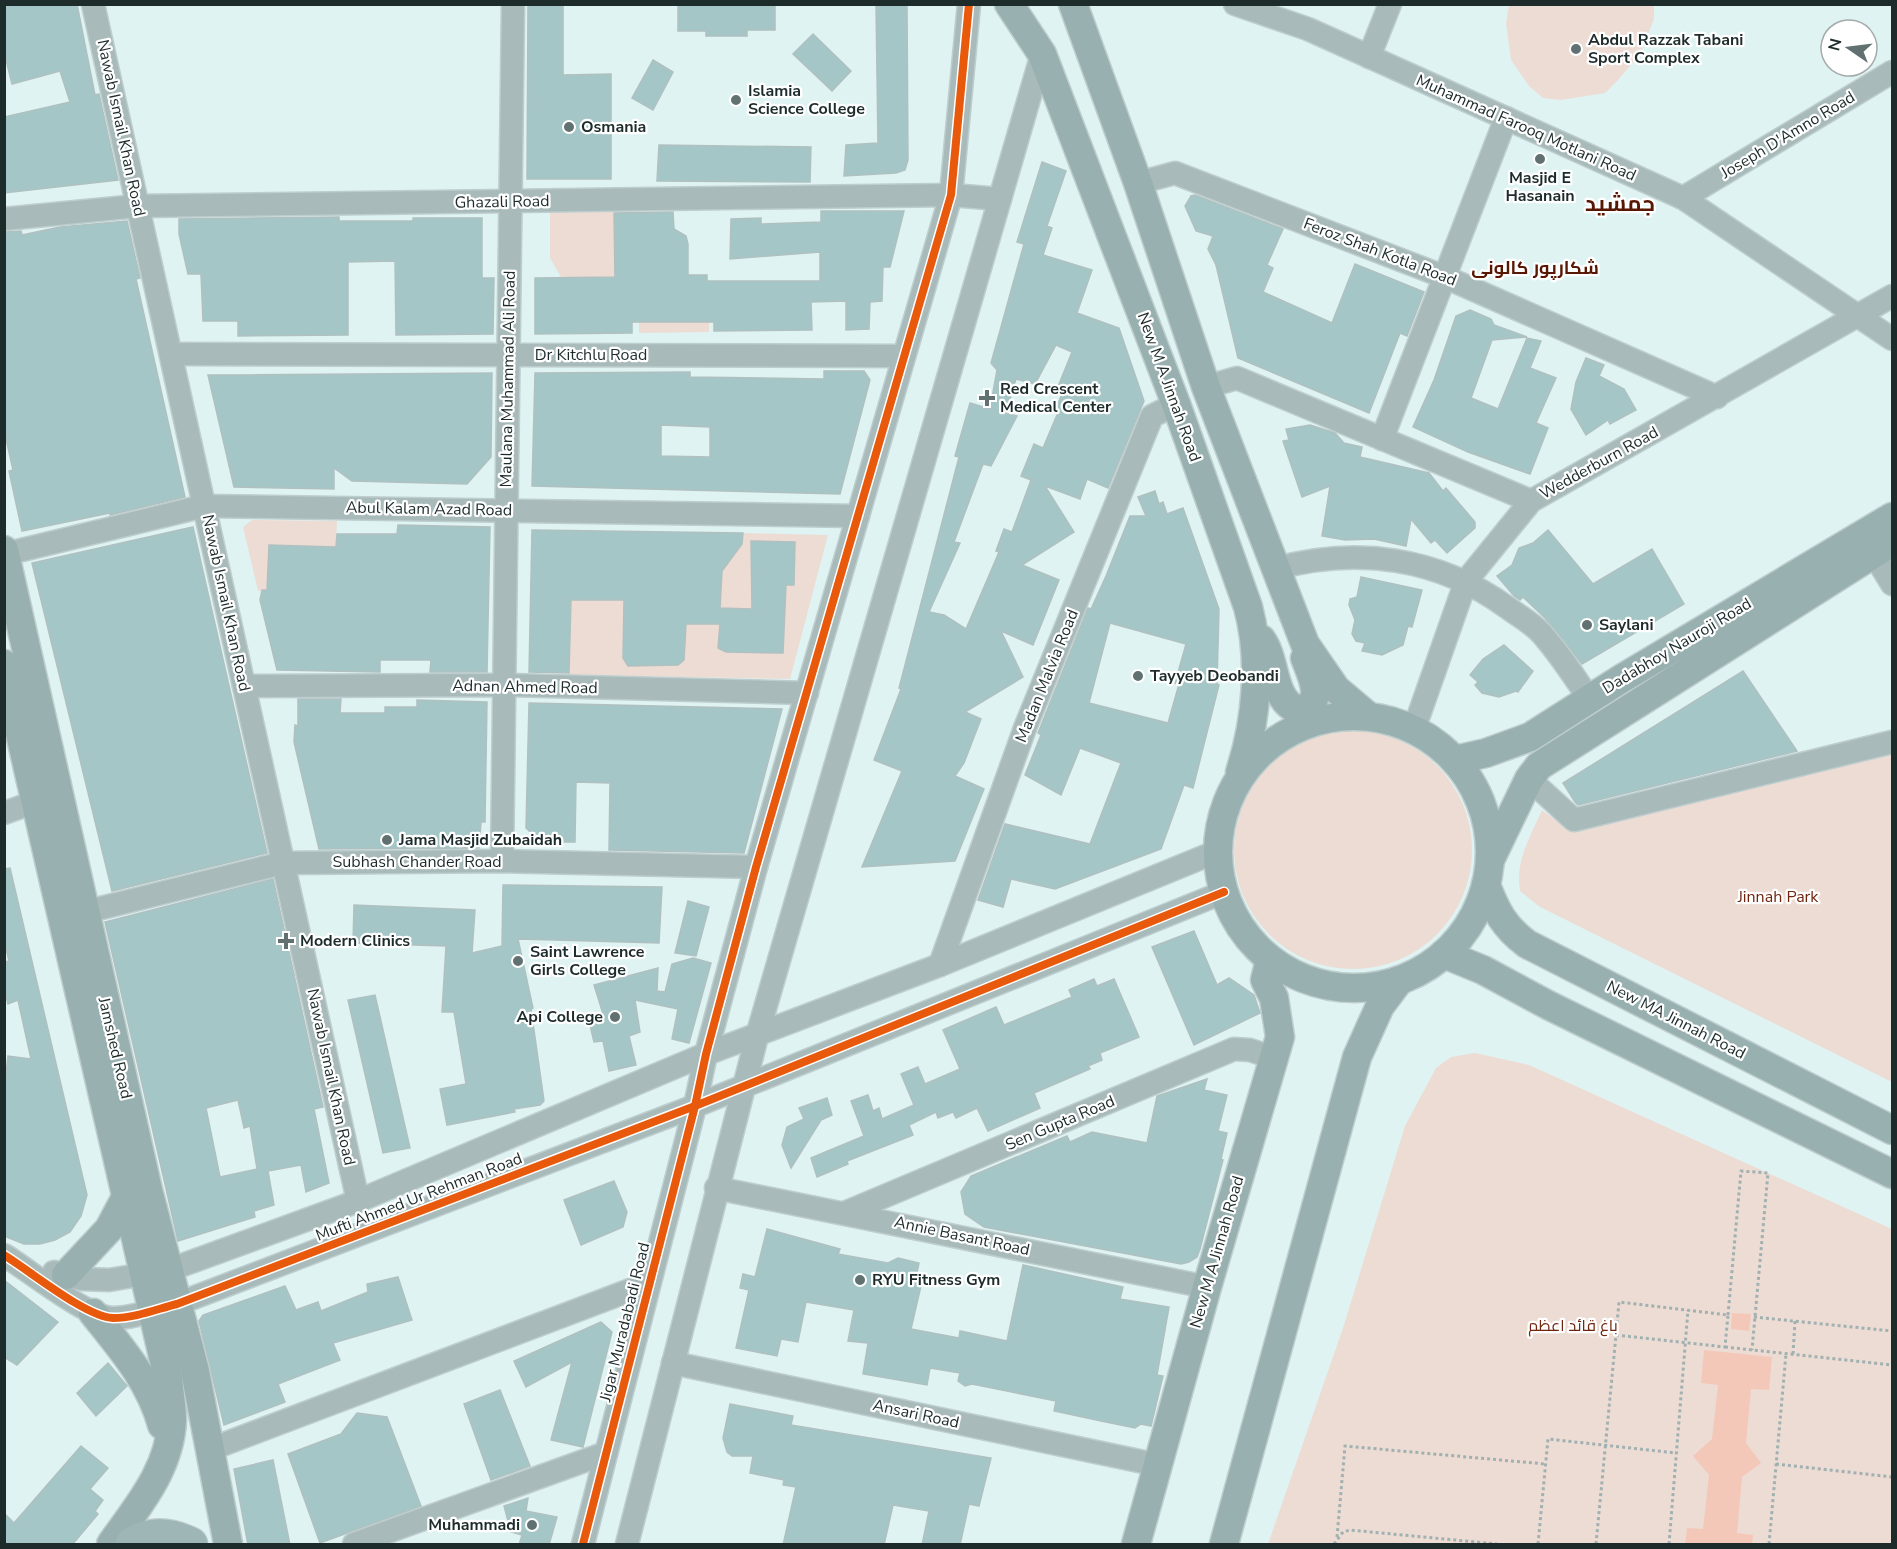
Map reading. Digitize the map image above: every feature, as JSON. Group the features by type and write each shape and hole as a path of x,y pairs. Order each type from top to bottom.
{"highway":[{"path":"132,1545 145,1536 168,1535 191,1545"}],"main road":[{"name":"New M A Jinnah Road","path":"1009,4 1042,54 1176,404 1253,627 1255,669 1252,729 1236,785"},
{"name":"New M A Jinnah Road","path":"1073,4 1138,183 1206,387 1305,644 1336,689 1368,716"},
{"name":"Dadabhoy Nauroji Road","path":"1455,760 1530,737 1589,699 1893,517"},
{"path":"1488,871 1489,832 1482,806 1471,782 1455,760 1441,747 1414,729 1368,716 1333,718 1292,731 1270,745 1251,763 1236,785 1223,817 1218,851 1224,892 1241,929 1269,960 1298,977 1331,987 1364,989 1398,982 1422,970 1444,954 1463,934 1477,910 1488,871 1529,779 1539,766 1883,547"},
{"name":"Jamshed Road","path":"5,552 47,797 126,1197 156,1273"},
{"path":"1253,627 1267,646 1281,696 1287,706 1298,710 1311,706 1315,698 1316,687 1305,658 1305,644"},
{"name":"Jamshed Road","path":"4,664 85,912 156,1273 211,1449 228,1545"},
{"name":"New MA Jinnah Road","path":"1488,871 1497,915 1510,931 1527,944 1893,1130"},
{"path":"1444,954 1483,970 1548,1005 1893,1174"},
{"name":"New M A Jinnah Road","path":"1136,1545 1207,1287 1280,1037 1274,998 1265,980 1269,960"},
{"path":"1224,1545 1357,1057 1380,1006 1398,982"},
{"path":"66,1275 109,1229 126,1197"},
{"name":"Jamshed Road","path":"111,1545 158,1477 168,1447 172,1419 165,1307"},
{"path":"93,1313 141,1376 157,1406 168,1447"}],"street":[{"name":"Nawab Ismail Khan Road","path":"93,4 358,1201"},
{"name":"Maulana Muhammad Ali Road","path":"502,861 513,4"},
{"name":"Jigar Muradabadi Road","path":"591,1543 606,1453 695,1106 706,1054 756,867 951,195 969,4"},
{"name":"Muhammad Farooq Motlani Road","path":"1235,4 1308,29 1683,198 1893,339"},
{"path":"1369,57 1390,4"},
{"path":"627,1545 743,1086 1042,54"},
{"name":"Joseph D'Amno Road","path":"1683,198 1893,72"},
{"path":"1382,439 1506,118"},
{"name":"Feroz Shah Kotla Road","path":"1138,183 1175,173 1445,277 1717,397"},
{"name":"Ghazali Road","path":"4,219 138,206 951,195 1000,199"},
{"name":"Wedderburn Road","path":"1414,729 1466,581 1531,501 1893,296"},
{"name":"Dr Kitchlu Road","path":"171,354 904,356"},
{"path":"1206,387 1237,378 1531,501"},
{"name":"Madan Malvia Road","path":"940,965 1025,728 1152,416 1176,404"},
{"name":"Abul Kalam Azad Road","path":"5,552 204,506 858,516"},
{"path":"1883,547 1893,584"},
{"path":"1275,569 1302,561 1353,556 1410,563 1466,581 1539,631 1565,662 1589,699"},
{"name":"Adnan Ahmed Road","path":"244,686 504,685 807,693"},
{"path":"1529,779 1574,820 1893,742"},
{"path":"4,813 47,797"},
{"name":"Mufti Ahmed Ur Rehman Road","path":"10,1259 66,1275 109,1280 156,1273 358,1201 706,1054 940,965 1218,851"},
{"name":"Subhash Chander Road","path":"85,912 283,863 502,861 756,867"},
{"name":"Mufti Ahmed Ur Rehman Road","path":"93,1313 111,1318 165,1307 695,1106 1224,892"},
{"name":"Sen Gupta Road","path":"847,1212 1234,1049 1250,1050 1274,1058"},
{"name":"Annie Basant Road","path":"716,1188 847,1212 1207,1287"},
{"path":"10,1259 93,1313"},
{"path":"211,1449 649,1283"},
{"name":"Ansari Road","path":"673,1363 1158,1465"},
{"path":"354,1545 606,1453"}],"path":[{"path":"1725,1347 1741,1171 1768,1173 1752,1350"},
{"path":"1596,1545 1619,1302 1728,1315"},
{"path":"1669,1545 1688,1310"},
{"path":"1754,1317 1893,1331"},
{"path":"1793,1354 1795,1321"},
{"path":"1616,1335 1893,1365"},
{"path":"1768,1545 1786,1354"},
{"path":"1538,1545 1548,1439 1677,1453"},
{"path":"1334,1545 1337,1537 1345,1446 1545,1464"},
{"path":"1776,1464 1893,1477"},
{"path":"1337,1537 1350,1530 1497,1545"}],"green space":[{"name":"Abdul Razzak Tabani Sport Complex","path":"1509,5 1654,5 1654,19 1640,54 1605,93 1561,100 1543,98 1529,86 1511,60 1506,23"},
{"path":"550,212 614,212 615,277 561,277 550,258"},
{"path":"709,315 709,332 639,333 639,322 688,322"},
{"path":"252,520 337,521 336,547 267,590 258,591 243,527"},
{"path":"743,533 828,535 790,679 568,675 571,599 653,600 721,593 722,571 742,544"},
{"path":"1353,731 1376,733 1399,740 1419,751 1437,766 1452,784 1463,804 1470,827 1472,850 1470,873 1463,896 1452,916 1437,934 1419,949 1399,960 1376,967 1353,969 1330,967 1307,960 1287,949 1269,934 1254,916 1243,896 1236,873 1234,850 1236,827 1243,804 1254,784 1269,766 1287,751 1307,740 1330,733"},
{"name":"Jinnah Park","path":"1892,753 1892,1082 1540,907 1520,891 1522,859 1542,810 1565,827"},
{"name":"باغ قائد اعظم","path":"1475,1053 1529,1065 1892,1229 1892,1544 1268,1544 1343,1328 1405,1126 1436,1068 1451,1057"}],"shaded area":[{"path":"1732,1313 1751,1314 1749,1331 1731,1329"},
{"path":"1704,1350 1772,1357 1769,1390 1751,1389 1746,1443 1761,1463 1742,1477 1737,1533 1753,1535 1752,1544 1685,1544 1687,1528 1703,1529 1709,1475 1693,1456 1712,1439 1718,1385 1701,1383"}],"building":[{"path":"4,4 77,4 95,95 99,94 118,180 4,193 4,117 70,102 60,71 12,84 4,52"},
{"name":"Osmania","path":"528,4 563,4 563,75 611,74 611,179 527,179"},
{"path":"678,4 775,4 775,30 747,30 747,36 706,36 706,31 678,31"},
{"path":"876,4 907,4 908,160 905,170 896,173 844,176 846,145 878,143"},
{"path":"813,34 851,71 832,91 793,54"},
{"path":"653,60 673,72 653,110 632,98"},
{"path":"659,145 811,147 810,182 657,181"},
{"path":"1042,162 1066,171 1047,226 1052,228 1043,255 1092,270 1077,313 1119,328 1144,401 1108,488 1087,479 1080,499 1045,486 1074,532 1022,565 1059,580 1033,645 1001,631 1023,677 965,712 981,719 964,763 955,776 984,789 955,861 862,867 902,771 874,760 901,689 899,688 959,457 955,456 970,403 990,409 997,370 991,363 1024,244 1017,242","holes":["1056,345 1072,352 1057,389 1063,391 1056,409 1059,410 1043,448 1034,444 1021,476 1031,480 1012,532 1004,529 996,551 999,552 966,629 944,615 929,612 960,543 954,542 983,464 991,466 1017,416 1006,413 1016,379 1035,384"]},
{"path":"1195,195 1283,229 1267,265 1273,268 1263,292 1332,323 1355,264 1424,292 1407,336 1400,333 1369,413 1238,358 1216,265 1208,249 1213,236 1196,231 1185,206 1191,196"},
{"path":"821,211 904,211 890,267 883,267 882,301 870,302 869,329 846,330 846,301 811,302 812,330 714,331 714,322 632,322 632,333 535,334 535,278 615,277 614,213 673,212 674,229 686,236 688,244 688,275 707,275 707,281 820,281 820,252 730,259 731,219 761,218 761,224 821,222"},
{"path":"339,217 339,221 482,218 482,278 494,278 493,334 396,335 395,261 348,262 348,335 238,336 238,321 203,321 201,274 188,274 179,234 179,219"},
{"path":"127,221 140,278 136,279 185,497 110,515 110,513 22,531 9,471 13,470 4,430 4,232 21,231 22,235 60,227"},
{"path":"1470,310 1491,319 1494,325 1527,337 1492,340 1471,398 1498,409 1527,338 1541,341 1530,368 1556,378 1536,423 1548,428 1530,474 1468,452 1413,427 1434,380 1456,316"},
{"path":"1586,358 1604,365 1599,376 1624,389 1636,410 1610,424 1608,420 1586,435 1571,409 1576,382"},
{"path":"824,371 864,371 870,380 840,494 532,486 535,373 690,372 690,377 824,379","holes":["661,425 710,427 710,457 661,456"]},
{"path":"492,373 491,457 467,484 352,481 334,468 334,489 234,487 208,375"},
{"path":"1310,425 1335,433 1344,443 1362,447 1360,457 1429,473 1443,491 1446,488 1475,522 1475,528 1447,553 1435,540 1431,543 1411,519 1406,546 1374,539 1345,540 1322,536 1330,486 1302,497 1283,441 1289,440 1286,429"},
{"path":"1155,491 1159,504 1163,502 1167,514 1183,508 1219,609 1217,684 1219,685 1193,788 1184,785 1161,849 1055,889 1011,879 1003,907 978,900 1005,824 1090,844 1121,763 1080,748 1061,795 1025,775 1041,735 1038,733 1088,608 1091,609 1130,516 1146,516 1138,497","holes":["1110,623 1186,644 1175,683 1179,684 1168,723 1089,703"]},
{"path":"398,525 490,527 487,672 430,672 431,660 380,660 380,672 277,670 260,600 262,590 267,590 269,545 336,547 337,534 397,534"},
{"path":"193,527 267,853 112,891 32,563"},
{"path":"532,530 743,533 742,544 722,571 720,608 752,609 751,541 795,542 794,585 786,585 783,653 726,652 718,648 720,624 686,624 684,660 678,665 628,666 623,658 624,600 571,600 569,673 529,672"},
{"path":"1548,530 1593,584 1652,549 1684,604 1582,664 1545,618 1523,597 1520,600 1514,596 1497,576 1512,565 1519,548 1533,543"},
{"path":"1361,577 1422,590 1412,627 1408,626 1403,645 1382,655 1362,651 1365,643 1356,641 1352,634 1355,620 1349,605 1350,599 1357,597"},
{"path":"1504,645 1533,671 1518,692 1499,697 1482,693 1475,685 1478,682 1470,675 1483,659"},
{"path":"1743,671 1797,751 1578,805 1575,802 1563,783"},
{"path":"298,699 341,699 340,713 385,713 385,707 417,707 417,700 487,702 485,822 481,822 479,848 319,849 294,742 295,725 298,726"},
{"path":"529,703 782,709 744,853 609,850 610,783 576,782 575,842 541,842 526,828"},
{"path":"10,868 87,1195 81,1216 70,1232 55,1240 40,1244 24,1244 4,1236 4,1091 8,1056 31,1059 18,1000 8,1004 4,988 4,962 9,961 4,941 4,869"},
{"path":"273,879 323,1107 314,1109 329,1183 306,1192 301,1165 268,1171 274,1205 254,1211 255,1217 178,1241 105,922","holes":["238,1100 244,1128 250,1126 257,1169 220,1177 206,1108"]},
{"path":"503,885 662,887 659,943 518,939 533,1008 531,1009 544,1101 540,1105 514,1109 515,1112 447,1125 440,1089 466,1084 454,1012 442,1012 446,946 353,943 354,905 475,910 472,953 502,946"},
{"path":"688,901 709,907 696,956 675,953"},
{"path":"1194,931 1217,985 1229,978 1254,995 1260,1013 1194,1045 1152,947"},
{"path":"693,958 711,963 689,1043 672,1039 678,1009 635,1000 640,1032 629,1036 636,1065 609,1071 603,1041 594,1042 589,1021 604,1017 594,985 658,968 657,991 665,992 672,964"},
{"path":"1094,979 1097,986 1114,979 1139,1037 1100,1053 1102,1060 1088,1066 1090,1069 1034,1093 1040,1108 988,1131 977,1108 956,1118 953,1112 938,1118 936,1112 909,1125 913,1135 847,1161 848,1164 817,1177 811,1158 864,1136 851,1101 868,1095 873,1111 879,1108 882,1119 914,1105 901,1074 918,1067 925,1084 960,1069 943,1030 996,1007 1004,1025 1072,997 1069,990"},
{"path":"375,995 410,1148 383,1153 348,1000"},
{"path":"1207,1079 1204,1090 1227,1095 1218,1131 1227,1133 1221,1159 1223,1160 1200,1249 1197,1257 1189,1262 1181,1264 984,1227 965,1214 961,1192 971,1176 1067,1136 1070,1142 1092,1132 1147,1143 1157,1096"},
{"path":"827,1098 832,1115 821,1120 791,1168 782,1145 787,1127 804,1119 799,1108"},
{"path":"614,1181 627,1212 623,1227 581,1245 564,1200"},
{"path":"767,1229 840,1249 838,1254 888,1263 898,1258 919,1263 916,1278 921,1286 911,1329 959,1338 960,1331 1007,1341 1023,1265 1123,1287 1120,1299 1169,1307 1157,1375 1163,1376 1151,1426 1141,1424 1135,1428 1054,1411 1056,1401 972,1384 965,1386 958,1381 960,1373 930,1368 927,1385 863,1374 868,1343 848,1341 854,1310 806,1302 798,1342 781,1339 777,1356 736,1348 749,1290 740,1288 743,1274 755,1277"},
{"path":"398,1277 412,1320 333,1343 340,1360 278,1384 285,1402 224,1425 199,1321 203,1315 285,1286 296,1310 318,1302 321,1311 368,1292 367,1284"},
{"path":"4,1280 58,1322 17,1365 4,1357"},
{"path":"601,1322 612,1332 583,1447 551,1440 572,1362 526,1387 514,1361"},
{"path":"108,1363 127,1386 96,1416 77,1393"},
{"path":"500,1390 530,1466 491,1480 464,1404"},
{"path":"730,1404 793,1416 791,1425 991,1458 979,1506 969,1504 960,1545 922,1545 929,1511 893,1505 884,1545 783,1545 796,1487 783,1485 784,1480 750,1473 753,1456 732,1456 727,1452 723,1438"},
{"path":"357,1413 387,1417 421,1506 320,1543 288,1454 341,1434"},
{"path":"81,1446 108,1468 90,1489 103,1500 95,1511 98,1514 72,1545 4,1545 4,1513 14,1523"},
{"path":"273,1460 290,1545 248,1545 234,1469"},
{"name":"Muhammadi","path":"528,1498 526,1511 557,1517 549,1545 519,1545 522,1535 511,1532 504,1506"}],"cycle path":[{"path":"583,1544 695,1106 706,1054 756,867 951,195 969,4"},
{"path":"4,1255 74,1302 102,1316 129,1317 177,1304 695,1106 1224,892"}],"place":[{"name":"Abdul Razzak Tabani Sport Complex","path":"1576,49"},
{"name":"Islamia Science College","path":"736,100"},
{"name":"Osmania","path":"569,127"},
{"name":"Masjid E Hasanain","path":"1540,159"},
{"name":"Red Crescent Medical Center","path":"987,398"},
{"name":"Saylani","path":"1587,625"},
{"name":"Tayyeb Deobandi","path":"1138,676"},
{"name":"Jama Masjid Zubaidah","path":"387,840"},
{"name":"Modern Clinics","path":"286,941"},
{"name":"Saint Lawrence Girls College","path":"518,961"},
{"name":"Api College","path":"615,1017"},
{"name":"RYU Fitness Gym","path":"860,1280"},
{"name":"Muhammadi","path":"532,1525"}],"district":[{"name":"جمشید","path":"1620,204"},
{"name":"شکارپور کالونی","path":"1535,268"}]}
